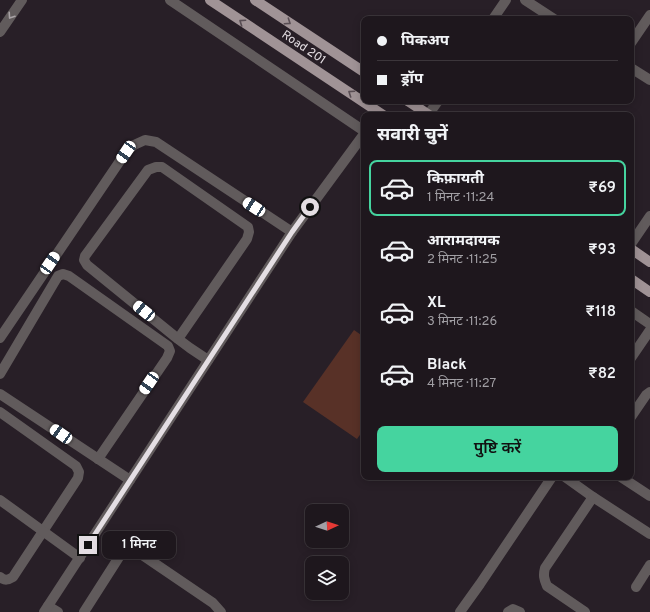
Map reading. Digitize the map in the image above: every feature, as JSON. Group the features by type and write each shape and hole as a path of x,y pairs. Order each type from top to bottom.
{"main road":[{"name":"Road 201","path":"210,0 361,102"},
{"name":"Road 201","path":"256,0 361,70"},
{"name":"Road 201","path":"364,104 376,112"},
{"path":"412,104 424,112"},
{"path":"634,251 650,262"},
{"path":"634,281 650,292"}],"street":[{"path":"0,32 22,0"},
{"path":"170,0 361,129"},
{"path":"496,16 506,0"},
{"path":"525,0 549,16"},
{"path":"634,38 650,14"},
{"path":"634,70 650,80"},
{"path":"58,612 46,609 292,232 361,138"},
{"path":"0,338 126,152 134,145 145,140 156,142 292,232"},
{"path":"178,339 247,239 249,232 248,227 162,167 156,166 148,170 85,256 84,260 87,265 178,339 208,360"},
{"path":"634,240 650,218"},
{"path":"0,374 58,276 63,274 69,276 168,346 170,351 167,358 98,459"},
{"path":"634,313 650,324"},
{"path":"634,354 650,330"},
{"path":"634,413 646,395 650,392"},
{"path":"0,394 130,480"},
{"path":"0,412 76,466 78,472 78,478 13,577 8,580 3,580 0,577"},
{"path":"460,612 550,480"},
{"path":"569,480 650,534"},
{"path":"626,480 650,496"},
{"path":"585,612 547,586 543,573 593,497"},
{"path":"0,500 80,558"},
{"path":"84,612 122,554 130,549 135,550 213,603 220,612"},
{"path":"636,587 650,565"},
{"path":"508,612 513,609 520,612"}],"shaded area":[{"path":"354,330 361,335 361,433 357,439 303,402"}],"route":[{"path":"88,545 292,232 310,207"}]}
